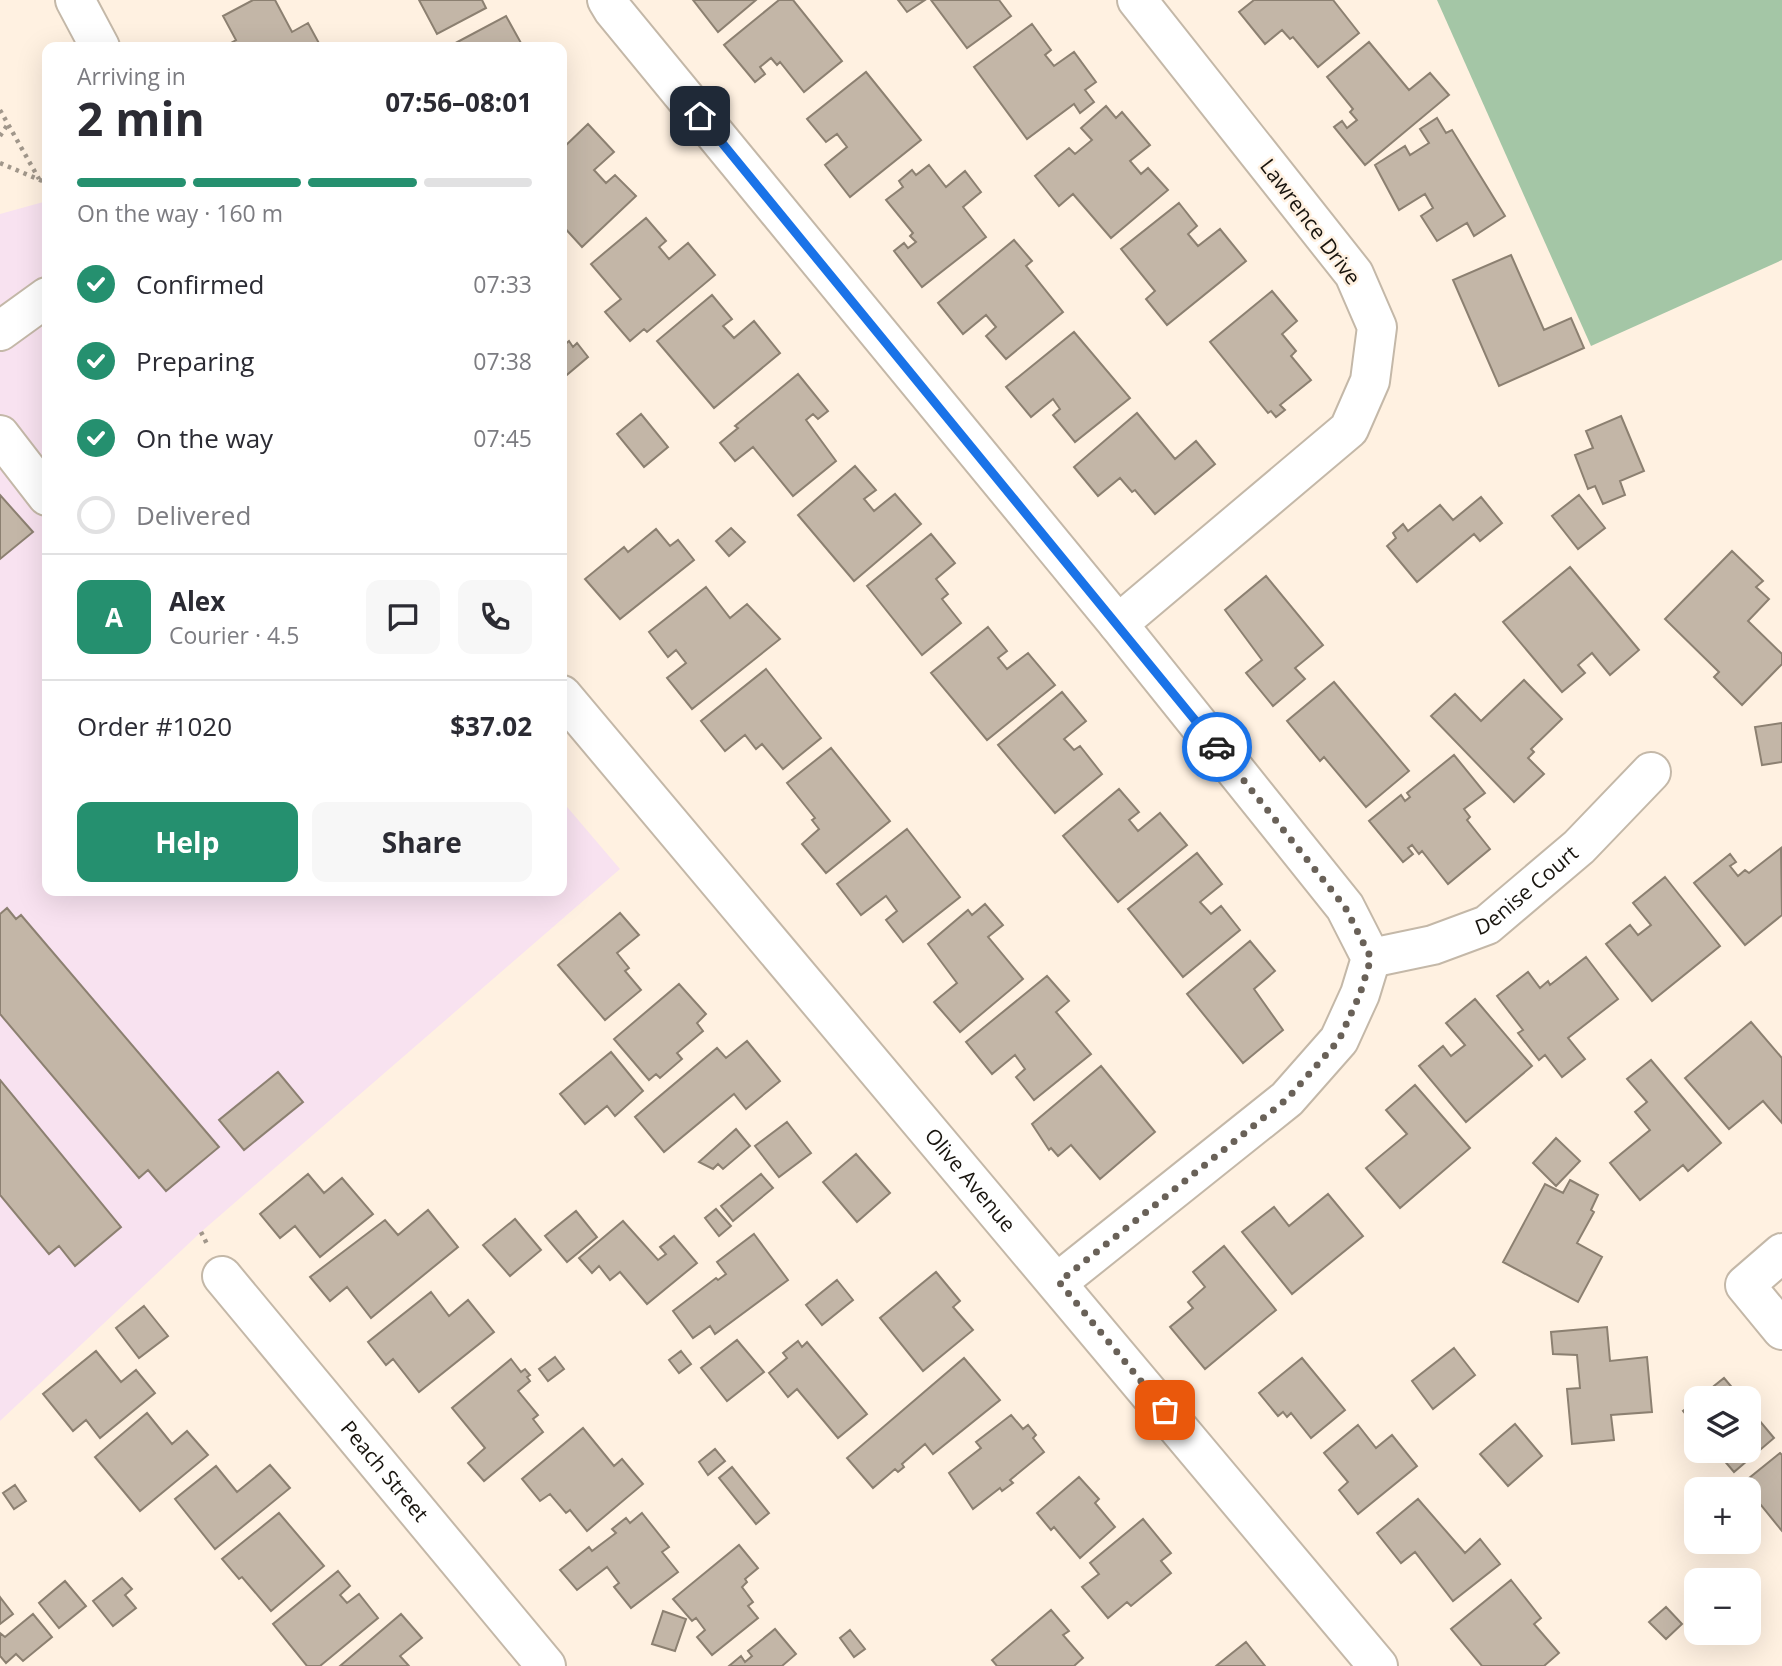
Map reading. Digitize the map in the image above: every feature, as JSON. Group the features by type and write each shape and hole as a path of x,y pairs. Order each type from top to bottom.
{"street":[{"path":"75,0 97,42"},
{"path":"607,0 612,10 1118,624 1345,907 1371,958 1360,994 1339,1040 1287,1099 1059,1282"},
{"name":"Lawrence Drive","path":"1118,624 1349,429 1370,381 1377,327 1354,274 1137,0"},
{"path":"0,331 42,301"},
{"path":"0,435 42,490"},
{"name":"Olive Avenue","path":"567,701 1059,1282 1378,1666"},
{"name":"Denise Court","path":"1371,958 1433,945 1487,925 1579,847 1651,772"},
{"path":"1782,1253 1745,1284 1782,1330"},
{"name":"Peach Street","path":"222,1276 546,1666"}],"path":[{"path":"0,110 39,179"},
{"path":"0,136 8,124"},
{"path":"0,163 42,180"}],"shaded area":[{"path":"42,202 42,896 567,896 567,807 620,869 201,1232 0,1421 0,214"}],"green space":[{"path":"1437,0 1782,0 1782,260 1591,346"}],"building":[{"path":"253,0 275,0 292,32 308,23 318,42 232,42 236,40 223,16"},
{"path":"419,0 482,0 486,8 437,34"},
{"path":"693,0 756,0 718,32"},
{"path":"779,0 793,0 842,61 804,92 780,62 777,65 771,58 760,67 765,74 755,82 724,45"},
{"path":"898,0 925,0 907,12"},
{"path":"931,0 999,0 1011,16 967,48"},
{"path":"1254,0 1333,0 1359,33 1318,67 1293,37 1290,39 1282,30 1265,44 1239,12"},
{"path":"506,16 520,42 457,42"},
{"path":"1032,24 1051,50 1045,55 1054,66 1074,52 1096,82 1085,90 1094,102 1080,113 1074,104 1027,139 974,67"},
{"path":"1369,42 1409,90 1430,73 1449,95 1365,165 1334,127 1342,121 1347,128 1357,120 1350,112 1353,109 1327,77"},
{"path":"866,72 921,140 850,197 825,165 847,147 837,134 826,142 807,119"},
{"path":"1106,106 1116,118 1122,112 1150,145 1130,161 1141,174 1148,168 1168,190 1111,238 1073,194 1059,206 1035,176 1069,148 1075,154 1092,140 1081,128"},
{"path":"1437,118 1446,133 1452,130 1505,216 1474,236 1467,223 1437,241 1421,216 1433,208 1425,194 1399,210 1375,165 1405,146 1410,155 1429,143 1420,129"},
{"path":"588,124 614,152 594,170 606,183 615,175 636,196 582,247 567,230 567,144"},
{"path":"929,165 946,187 965,171 981,192 963,207 986,237 922,287 894,251 904,243 908,248 916,242 910,236 913,233 886,200 903,187 899,181 912,170 916,175"},
{"path":"1179,203 1197,226 1188,234 1198,246 1220,229 1246,261 1167,325 1146,299 1155,291 1121,249"},
{"path":"646,218 666,241 659,247 669,259 688,243 715,275 647,332 644,329 630,341 605,312 621,299 591,264"},
{"path":"1014,240 1032,261 1026,266 1063,312 1006,359 986,336 996,327 986,315 963,334 938,303"},
{"path":"1511,255 1544,330 1571,318 1584,348 1499,386 1453,280"},
{"path":"1272,291 1297,321 1282,334 1296,351 1291,356 1311,380 1280,405 1285,410 1276,417 1271,411 1268,413 1210,342"},
{"path":"712,295 732,319 723,326 734,338 754,321 780,353 714,408 657,341"},
{"path":"1074,332 1130,398 1075,442 1053,415 1060,409 1053,399 1031,417 1006,387"},
{"path":"569,341 573,347 577,343 588,357 567,375"},
{"path":"798,374 828,411 818,419 813,414 806,420 836,461 793,496 753,447 735,461 720,443 738,428 735,426"},
{"path":"1137,413 1175,459 1196,441 1215,464 1155,514 1135,490 1132,492 1120,478 1098,496 1074,467"},
{"path":"641,414 668,447 644,467 617,434"},
{"path":"1621,416 1644,471 1620,481 1625,495 1603,504 1595,486 1588,489 1575,455 1593,448 1586,431"},
{"path":"855,466 876,490 864,499 874,511 895,494 921,524 854,581 798,515"},
{"path":"0,495 33,532 0,559"},
{"path":"1579,495 1605,528 1578,549 1552,516"},
{"path":"1481,497 1502,523 1480,541 1474,534 1417,582 1387,546 1396,538 1393,533 1403,524 1408,531 1440,505 1453,520"},
{"path":"731,528 745,542 729,556 716,541"},
{"path":"656,529 670,546 678,540 694,560 620,619 585,579 624,547 628,552"},
{"path":"931,534 955,563 936,579 948,594 942,599 961,623 922,655 867,586"},
{"path":"1732,551 1763,581 1756,587 1769,599 1748,621 1782,654 1782,664 1742,705 1714,677 1719,672 1665,619"},
{"path":"1570,567 1639,650 1610,675 1592,653 1578,665 1585,673 1562,692 1503,622"},
{"path":"1266,576 1323,645 1295,668 1305,679 1273,706 1246,673 1262,660 1225,610"},
{"path":"706,587 730,618 747,604 780,639 692,709 667,678 686,663 676,650 668,657 649,632"},
{"path":"988,627 1007,651 998,658 1007,669 1028,653 1055,685 987,740 931,673"},
{"path":"766,669 821,738 783,769 762,744 756,749 745,735 725,751 701,721"},
{"path":"1524,680 1562,719 1531,749 1534,752 1528,758 1544,774 1514,802 1431,716 1455,694 1481,721"},
{"path":"1334,682 1409,771 1366,807 1324,757 1320,761 1287,721"},
{"path":"1062,692 1086,721 1064,739 1074,750 1080,746 1102,774 1055,813 998,745"},
{"path":"1782,723 1782,762 1762,765 1755,727"},
{"path":"831,748 890,821 826,873 802,844 819,829 812,820 815,818 787,783"},
{"path":"1454,755 1485,793 1464,809 1470,817 1467,820 1490,849 1448,884 1422,851 1419,854 1412,845 1408,848 1413,854 1403,862 1369,821 1401,795 1405,801 1410,797 1407,793"},
{"path":"1119,789 1139,812 1129,820 1138,831 1160,813 1187,845 1118,902 1063,836"},
{"path":"907,829 960,897 903,942 886,920 897,911 886,896 861,915 837,884"},
{"path":"1781,848 1782,915 1745,945 1694,883 1730,854 1736,862 1730,866 1738,876 1745,870 1749,873"},
{"path":"1197,853 1222,884 1200,902 1211,914 1221,906 1240,930 1183,977 1128,909"},
{"path":"1665,877 1720,946 1652,1001 1606,944 1630,925 1638,935 1651,925 1633,903"},
{"path":"985,904 1003,925 988,937 1023,979 960,1032 934,1002 957,983 928,944 968,910 972,915"},
{"path":"7,908 16,919 21,915 219,1147 166,1191 148,1170 139,1178 0,1014 0,914"},
{"path":"620,913 639,935 617,953 629,968 625,971 641,990 605,1020 558,965"},
{"path":"1250,941 1275,971 1254,989 1283,1030 1243,1063 1187,994"},
{"path":"1586,957 1618,999 1568,1038 1585,1059 1562,1077 1545,1055 1539,1060 1518,1033 1523,1030 1497,996 1528,972 1540,988 1548,981 1550,985"},
{"path":"1047,976 1069,1001 1056,1012 1091,1054 1034,1100 1016,1077 1025,1069 1015,1055 992,1074 966,1042"},
{"path":"679,984 706,1014 697,1023 703,1031 677,1053 682,1059 660,1078 656,1074 649,1080 614,1039"},
{"path":"1475,999 1532,1066 1466,1122 1419,1066 1443,1046 1451,1056 1465,1045 1446,1023"},
{"path":"1751,1022 1782,1058 1782,1123 1763,1101 1729,1129 1685,1078"},
{"path":"747,1041 780,1081 746,1109 734,1094 664,1152 635,1117 717,1048 726,1058"},
{"path":"611,1052 643,1091 615,1116 607,1106 585,1124 560,1094"},
{"path":"1651,1060 1721,1143 1688,1171 1683,1165 1640,1200 1610,1163 1650,1130 1635,1112 1647,1102 1627,1079"},
{"path":"1101,1066 1155,1132 1100,1179 1071,1145 1058,1156 1051,1148 1049,1150 1032,1124"},
{"path":"278,1072 303,1102 244,1150 219,1120"},
{"path":"0,1080 121,1227 75,1266 59,1246 49,1254 0,1195"},
{"path":"1415,1085 1470,1148 1400,1208 1366,1168 1407,1134 1386,1110"},
{"path":"787,1122 811,1153 779,1177 755,1146"},
{"path":"736,1129 750,1146 723,1169 718,1164 713,1169 699,1162"},
{"path":"1556,1138 1580,1161 1556,1186 1533,1163"},
{"path":"856,1154 890,1193 857,1222 823,1182"},
{"path":"308,1174 324,1193 342,1178 373,1214 320,1257 295,1226 280,1238 260,1214"},
{"path":"761,1174 773,1188 733,1221 721,1206"},
{"path":"1570,1180 1598,1195 1591,1210 1594,1212 1577,1243 1602,1257 1578,1302 1503,1262 1545,1184 1563,1193"},
{"path":"1328,1194 1363,1236 1292,1294 1242,1232 1274,1207 1289,1226"},
{"path":"716,1209 731,1226 719,1236 705,1218"},
{"path":"428,1210 458,1247 371,1318 347,1287 330,1301 310,1277 385,1220 398,1235"},
{"path":"576,1211 597,1237 567,1262 545,1236"},
{"path":"515,1219 541,1250 510,1276 483,1245"},
{"path":"623,1221 658,1260 666,1254 660,1247 674,1236 697,1263 647,1304 620,1272 610,1280 599,1266 592,1273 579,1258"},
{"path":"754,1234 788,1280 715,1334 710,1326 693,1338 673,1311 716,1278 718,1280 726,1274 717,1262"},
{"path":"1224,1246 1276,1310 1205,1369 1170,1327 1193,1308 1188,1302 1205,1287 1193,1272"},
{"path":"936,1272 960,1301 953,1307 973,1330 923,1371 880,1318"},
{"path":"837,1280 853,1300 822,1325 806,1305"},
{"path":"431,1292 449,1316 468,1300 494,1332 419,1392 393,1359 386,1365 368,1342"},
{"path":"144,1306 168,1336 139,1358 116,1328"},
{"path":"1607,1327 1610,1361 1647,1357 1652,1412 1611,1415 1614,1440 1572,1444 1567,1389 1580,1388 1577,1355 1553,1354 1551,1332"},
{"path":"737,1340 764,1372 727,1401 701,1368"},
{"path":"798,1341 802,1347 807,1342 867,1414 838,1438 797,1389 788,1397 769,1373 787,1358 783,1353"},
{"path":"1454,1348 1475,1375 1433,1409 1412,1381"},
{"path":"96,1351 121,1382 136,1370 155,1393 100,1438 86,1420 73,1431 43,1394"},
{"path":"681,1351 691,1364 679,1373 669,1360"},
{"path":"555,1357 564,1369 548,1381 539,1369"},
{"path":"964,1358 1000,1400 933,1454 925,1444 902,1464 904,1467 898,1472 895,1469 873,1488 847,1458"},
{"path":"1302,1358 1345,1410 1311,1438 1291,1413 1287,1417 1283,1412 1278,1416 1259,1393"},
{"path":"511,1359 521,1372 525,1369 530,1375 527,1377 530,1381 518,1391 538,1415 533,1419 543,1432 484,1481 468,1463 485,1448 452,1408"},
{"path":"1724,1378 1731,1386 1714,1386"},
{"path":"147,1413 172,1444 187,1431 208,1455 140,1511 95,1457"},
{"path":"1011,1415 1023,1429 1028,1425 1036,1435 1033,1438 1044,1452 1010,1480 1013,1483 1002,1491 1000,1488 973,1509 949,1473 981,1448 976,1442"},
{"path":"1761,1422 1774,1438 1761,1449"},
{"path":"1515,1424 1542,1456 1508,1486 1480,1454"},
{"path":"1358,1425 1376,1448 1392,1435 1417,1466 1358,1514 1339,1490 1348,1482 1324,1453"},
{"path":"583,1428 614,1466 622,1459 643,1484 587,1531 570,1510 566,1513 550,1494 540,1501 522,1479"},
{"path":"715,1449 725,1461 708,1475 699,1462"},
{"path":"1780,1453 1782,1455 1782,1531 1761,1505 1761,1477 1750,1477"},
{"path":"1726,1463 1745,1463 1734,1472"},
{"path":"270,1465 290,1488 215,1549 175,1499 216,1466 237,1492"},
{"path":"732,1467 769,1513 756,1524 719,1478"},
{"path":"1079,1477 1099,1499 1095,1503 1115,1527 1080,1558 1054,1527 1051,1530 1037,1513"},
{"path":"15,1485 26,1501 14,1509 3,1493"},
{"path":"1418,1499 1465,1553 1480,1539 1500,1564 1453,1601 1415,1552 1401,1563 1377,1533"},
{"path":"279,1513 324,1566 271,1611 242,1577 239,1579 222,1559"},
{"path":"642,1513 669,1547 662,1552 678,1572 631,1608 614,1587 619,1583 607,1567 577,1590 560,1570 589,1547 592,1551 616,1533 612,1529 626,1518 630,1523"},
{"path":"1143,1519 1171,1553 1161,1561 1171,1573 1131,1606 1127,1602 1108,1618 1082,1587 1099,1574 1090,1563"},
{"path":"739,1545 758,1568 745,1579 747,1582 742,1587 753,1602 748,1606 758,1618 712,1655 697,1637 705,1630 696,1618 692,1621 673,1599"},
{"path":"338,1571 350,1586 340,1595 347,1603 359,1594 378,1618 320,1666 307,1666 273,1624"},
{"path":"122,1578 132,1589 125,1595 136,1608 113,1626 93,1601"},
{"path":"1511,1580 1541,1618 1534,1624 1559,1653 1544,1666 1482,1666 1451,1629"},
{"path":"65,1581 86,1606 59,1628 39,1603"},
{"path":"0,1597 13,1614 0,1624"},
{"path":"1666,1607 1682,1624 1666,1639 1649,1622"},
{"path":"1051,1610 1069,1631 1063,1635 1083,1658 1074,1666 997,1666 992,1660"},
{"path":"663,1611 686,1619 675,1651 652,1644"},
{"path":"33,1614 52,1637 23,1661 16,1654 6,1663 0,1656 0,1633 5,1637"},
{"path":"401,1614 422,1638 400,1656 409,1666 340,1666"},
{"path":"775,1629 796,1654 782,1666 729,1666 741,1656 745,1662 752,1656 748,1651"},
{"path":"850,1630 865,1649 854,1657 840,1638"},
{"path":"1246,1642 1265,1666 1216,1666"}],"way so far":[{"path":"1165,1410 1059,1282 1287,1099 1339,1040 1360,994 1371,958 1345,907 1217,747"}],"route":[{"path":"700,116 1217,747"}]}
